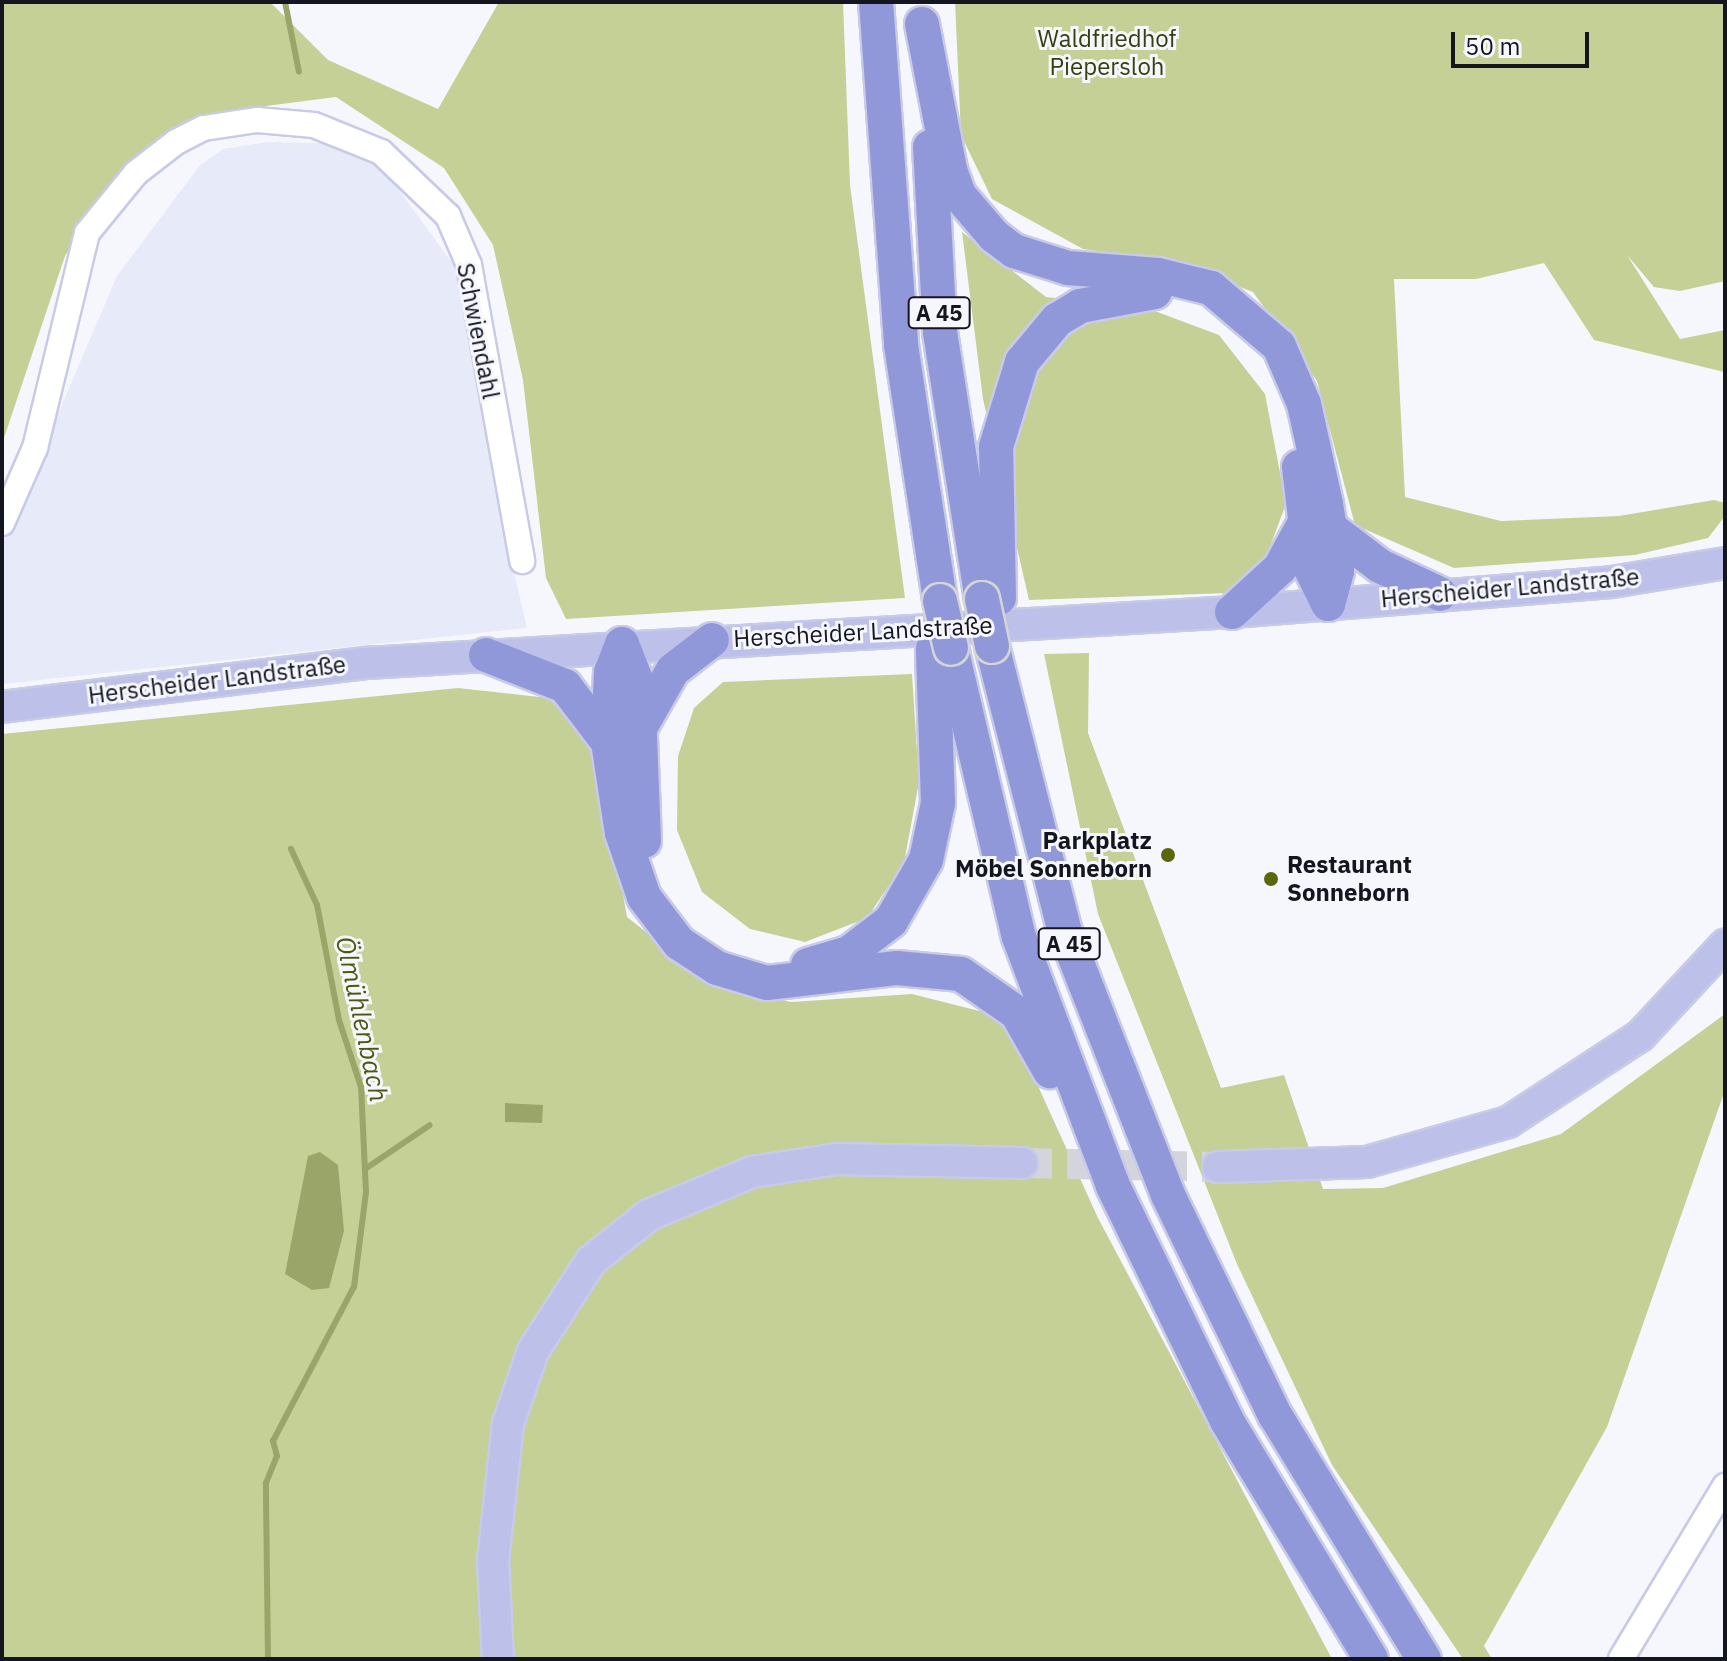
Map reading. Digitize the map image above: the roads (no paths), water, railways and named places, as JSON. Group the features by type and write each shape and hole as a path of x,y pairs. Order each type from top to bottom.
{"highway":[{"name":"A 45","path":"876,2 901,345 942,649 1019,937 1113,1186 1227,1421 1371,1659"},
{"name":"A 45","path":"922,13 940,332 991,598 1002,684 1065,932 1168,1195 1275,1415 1424,1659"},
{"path":"922,13 950,170 974,217 1014,251 1039,261 1184,280 1236,302 1263,325 1304,404 1317,526 1280,568 1232,612"},
{"path":"991,598 996,447 1009,388 1057,320 1108,296 1140,291 1188,299 1249,336 1287,406 1317,526 1337,571 1328,604"},
{"path":"1317,526 1380,566 1440,594"},
{"path":"623,736 673,670 712,640"},
{"path":"622,644 638,685 623,736 633,874 679,943 717,968 767,983 922,968 980,983 1017,1013 1036,1040 1113,1186"},
{"path":"486,655 565,686 623,736 645,845 671,908 733,956 773,966 821,963 891,921 926,860 938,803 942,649"}],"main road":[{"name":"Herscheider Landstraße","path":"2,707 486,655 622,644 1232,612 1612,582 1725,563"},
{"path":"1218,1167 1367,1162 1508,1122 1640,1036 1725,945"},
{"path":"498,1659 494,1547 508,1424 533,1351 591,1261 659,1209 752,1172 837,1159 1022,1163"}],"street":[{"name":"Schwiendahl","path":"2,523 35,448 87,233 136,173 176,142 204,128 257,120 314,125 381,152 448,216 469,265 522,561"},
{"path":"1621,1659 1725,1486"}],"waterway":[{"name":"Ölmühlenbach","path":"285,2 299,72"},
{"name":"Ölmühlenbach","path":"268,1659 266,1483 277,1456 273,1441 354,1287 366,1192 361,1087 339,1020 317,905 291,849"},
{"path":"365,1169 430,1125"}],"tunnel":[{"path":"1022,1163 1218,1167"}],"place":[{"name":"Parkplatz Möbel Sonneborn","path":"1168,855"},
{"name":"Restaurant Sonneborn","path":"1271,879"}],"park label":[{"name":"Waldfriedhof Piepersloh","path":"1107,53"}]}
